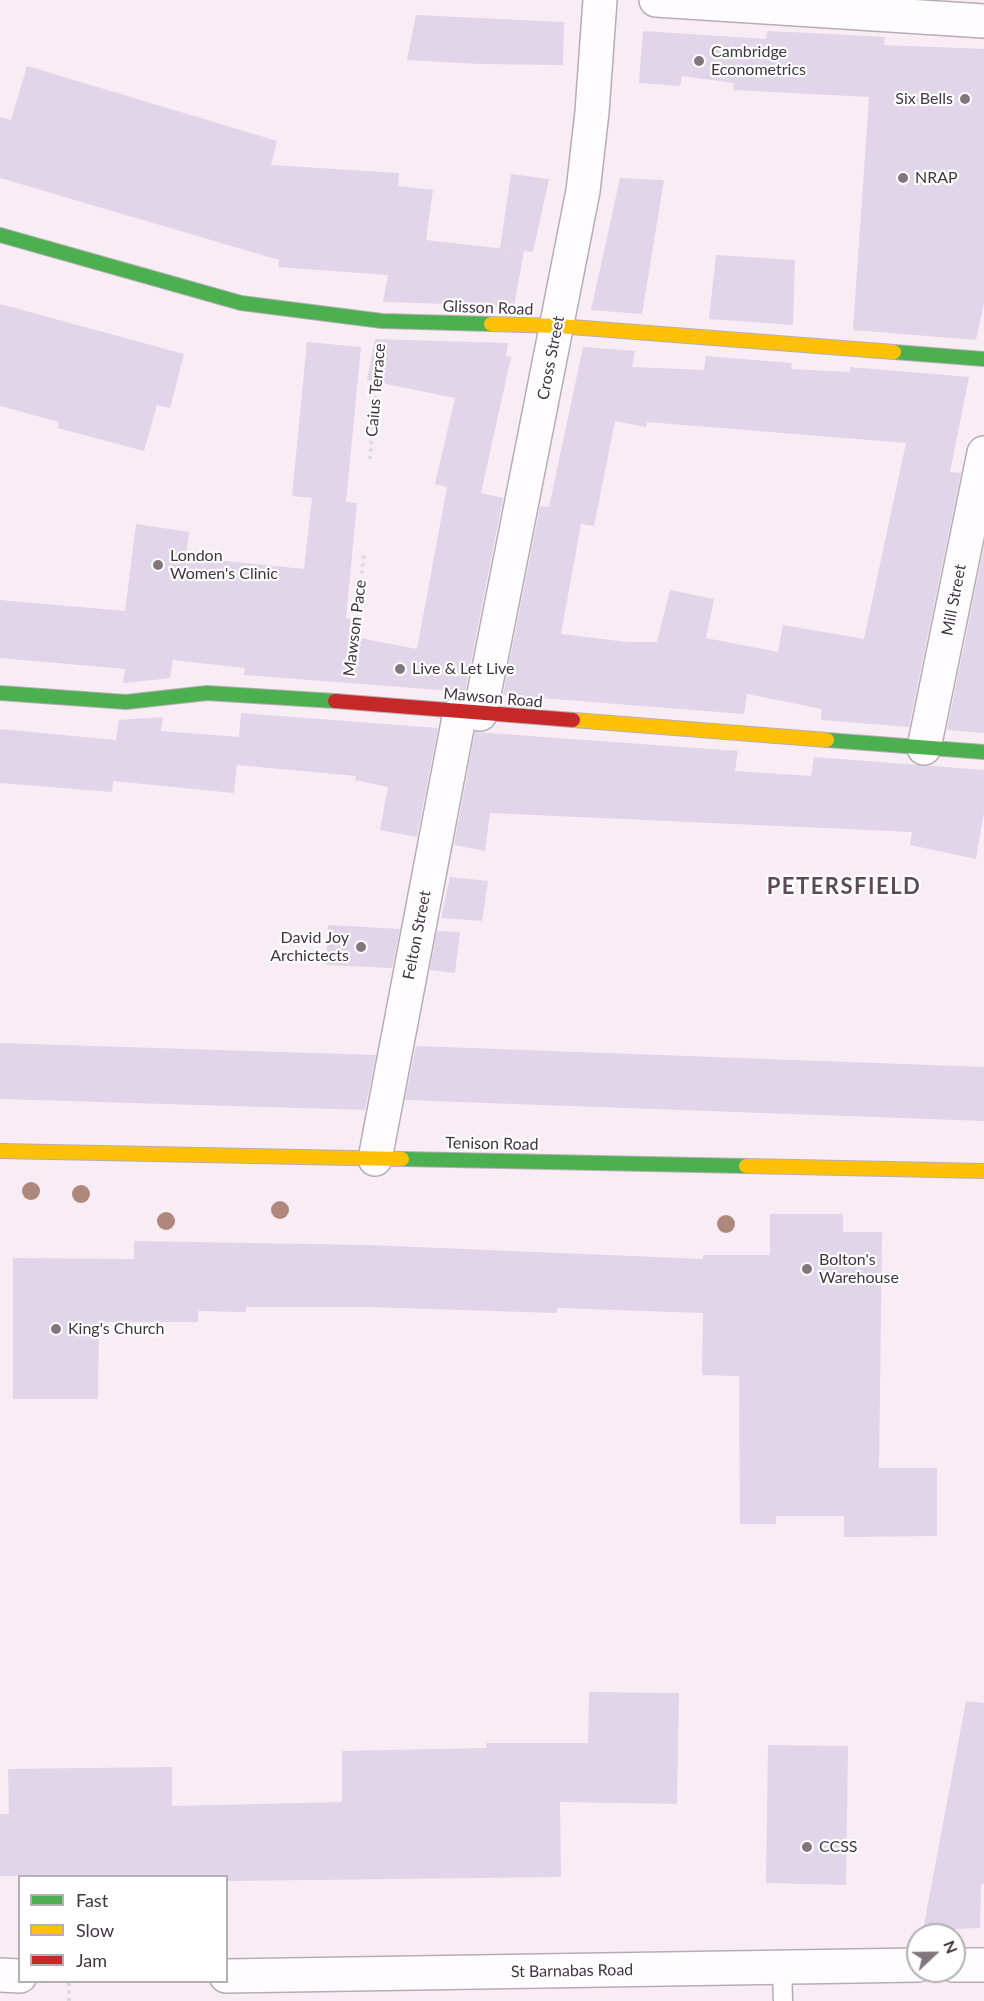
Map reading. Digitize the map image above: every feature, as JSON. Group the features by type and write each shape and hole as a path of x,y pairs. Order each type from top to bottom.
{"street":[{"name":"Cross Street","path":"470,713 558,326 583,191 592,112 600,0"},
{"path":"656,0 984,21"},
{"name":"Glisson Road","path":"0,235 241,303 313,314 382,321 558,326 984,359"},
{"name":"Mill Street","path":"924,748 984,453"},
{"name":"Mawson Road","path":"0,693 126,702 207,693 248,693 470,713 984,752"},
{"name":"Felton Street","path":"375,1159 470,713"},
{"name":"Tenison Road","path":"0,1151 984,1171"},
{"name":"St Barnabas Road","path":"228,1976 340,1977 906,1965"},
{"path":"966,1965 984,1965"},
{"path":"0,1975 18,1976"}],"lane":[{"path":"782,1966 783,2001"}],"path":[{"name":"Caius Terrace","path":"370,459 382,321"},
{"name":"Mawson Pace","path":"346,702 364,554"},
{"path":"69,1983 69,2001"}],"building":[{"path":"416,15 564,22 563,65 407,60"},
{"path":"643,31 766,39 767,31 813,33 885,37 884,45 984,49 984,303 976,340 853,330 869,97 733,90 734,83 682,76 680,86 639,83"},
{"path":"27,66 277,141 271,165 399,173 398,186 433,190 426,240 524,251 514,306 383,302 388,275 278,267 279,260 0,178 0,117 11,120"},
{"path":"511,174 549,179 533,252 500,248"},
{"path":"620,178 664,180 642,314 591,310"},
{"path":"716,255 795,260 793,325 709,319"},
{"path":"0,304 184,354 170,408 157,405 144,451 58,428 59,422 0,406"},
{"path":"375,339 508,343 506,356 511,357 481,493 503,498 465,692 244,675 245,668 173,660 170,678 123,683 125,669 0,658 0,600 125,611 136,524 189,532 186,557 304,569 312,498 292,496 307,342 361,347 346,502 357,503 346,618 351,619 349,636 417,649 447,487 435,484 455,398 367,380"},
{"path":"583,347 635,351 632,367 704,370 706,356 792,363 791,369 850,372 850,367 969,377 950,472 961,473 909,727 821,720 822,709 747,694 744,714 503,695 540,506 549,507","holes":["615,421 646,427 647,422 906,443 864,639 783,625 778,652 706,638 714,599 670,590 657,642 627,642 561,634 581,524 594,526"]},
{"path":"984,547 984,733 947,730"},
{"path":"241,713 438,728 417,837 380,830 388,787 355,780 356,776 237,765 234,793 113,781 112,792 0,783 0,729 116,740 119,720 163,717 161,731 239,737"},
{"path":"475,732 738,751 735,771 811,776 814,757 984,770 984,812 976,859 910,845 912,832 490,813 485,851 454,845"},
{"path":"450,877 488,881 482,921 441,918"},
{"name":"David Joy Archictects","path":"328,925 400,929 392,968 326,965"},
{"path":"437,931 460,932 455,973 430,970"},
{"path":"0,1043 376,1055 365,1110 0,1099"},
{"path":"416,1046 984,1067 984,1121 405,1100"},
{"path":"770,1214 843,1214 843,1232 882,1232 879,1468 937,1468 937,1536 844,1537 844,1516 776,1516 776,1524 740,1524 739,1376 702,1375 703,1313 557,1308 557,1313 367,1307 246,1307 246,1312 198,1311 198,1322 99,1322 98,1399 13,1399 13,1258 134,1259 134,1241 368,1245 703,1259 703,1255 770,1255"},
{"path":"589,1692 679,1693 677,1804 560,1802 561,1877 228,1881 228,1875 0,1876 0,1814 9,1814 8,1769 172,1767 172,1806 342,1802 342,1751 486,1748 486,1743 588,1743"},
{"path":"966,1701 984,1703 984,1884 981,1884 980,1928 966,1928 966,1923 924,1923"},
{"name":"CCSS","path":"768,1745 848,1746 846,1885 766,1883"}],"traffic: fast":[{"path":"0,235 241,303 382,321 491,324"},
{"path":"894,352 984,359"},
{"path":"0,693 126,702 207,693 335,701"},
{"path":"827,740 984,752"},
{"path":"402,1159 746,1166"}],"traffic: slow":[{"path":"491,324 558,326 894,352"},
{"path":"573,720 827,740"},
{"path":"0,1151 402,1159"},
{"path":"746,1166 984,1171"}],"traffic: jam":[{"path":"335,701 573,720"}],"place":[{"name":"Cambridge Econometrics","path":"699,61"},
{"name":"Six Bells","path":"965,99"},
{"name":"NRAP","path":"903,178"},
{"name":"London Women's Clinic","path":"158,565"},
{"name":"Live & Let Live","path":"400,669"},
{"name":"David Joy Archictects","path":"361,947"},
{"name":"Bolton's Warehouse","path":"807,1269"},
{"name":"King's Church","path":"56,1329"},
{"name":"CCSS","path":"807,1847"}],"district":[{"name":"PETERSFIELD","path":"844,887"}]}
